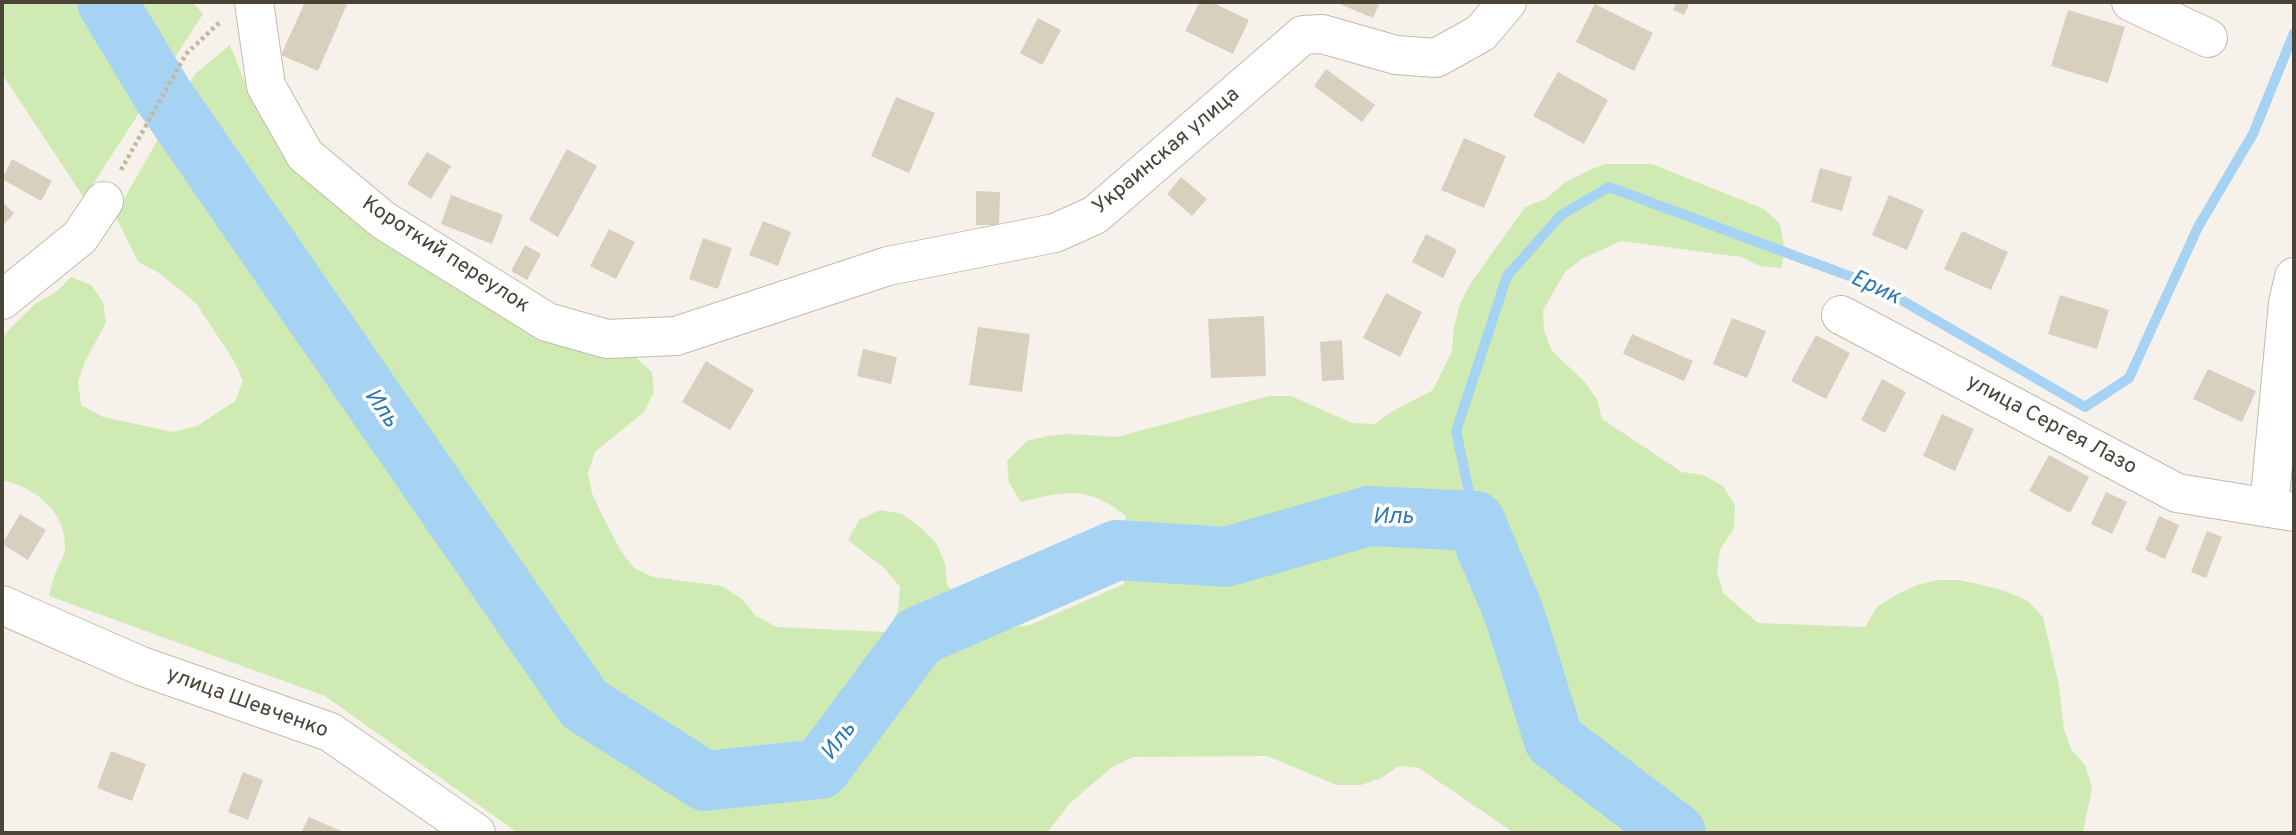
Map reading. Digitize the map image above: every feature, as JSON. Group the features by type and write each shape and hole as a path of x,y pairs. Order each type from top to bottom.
{"street":[{"name":"Короткий переулок","path":"254,2 266,86 305,155 383,220 547,322 607,339 676,336"},
{"name":"Украинская улица","path":"676,336 888,266 1055,233 1095,215 1303,35 1322,34 1396,55 1436,58 1481,33 1507,2"},
{"path":"2131,2 2208,38"},
{"path":"2,300 79,237 104,201"},
{"name":"улица Сергея Лазо","path":"1842,315 2177,493 2282,510 2288,303 2294,277"},
{"name":"улица Шевченко","path":"2,605 141,666 330,732 476,833"}],"path":[{"path":"104,201 186,54"}],"green space":[{"path":"2,2 193,2 203,14 84,198 2,74"},
{"path":"230,45 249,92 329,194 613,358 635,357 652,372 654,392 644,412 595,452 588,473 592,493 601,513 621,551 634,568 653,577 722,586 742,599 756,616 777,627 886,632 898,611 900,587 884,568 848,540 859,520 880,510 902,514 936,543 945,563 947,585 987,626 1008,628 1030,625 1124,584 1126,516 1099,499 1076,493 1021,502 1009,483 1007,461 1027,441 1070,434 1117,437 1269,396 1291,396 1352,423 1375,424 1393,411 1433,390 1452,351 1460,304 1470,284 1525,207 1546,199 1564,183 1585,172 1605,164 1652,164 1764,209 1780,224 1784,247 1782,268 1760,266 1741,257 1621,241 1582,259 1565,272 1543,310 1544,331 1552,351 1584,381 1597,399 1602,419 1682,472 1703,475 1723,486 1735,505 1734,528 1720,550 1717,571 1723,593 1758,623 1865,627 1877,607 1917,585 1938,580 1959,580 1982,585 2028,601 2043,617 2059,686 2064,729 2071,749 2085,765 2092,787 2083,833 1514,833 1419,768 1399,766 1381,778 1361,785 1337,785 1267,756 1133,757 1111,768 1070,803 1047,833 518,833 325,696 49,596 65,548 60,523 54,512 36,495 2,480 2,337 35,304 56,292 71,277 91,285 103,302 106,322 85,362 78,382 81,405 103,417 173,432 197,426 235,401 243,381 234,361 196,303 159,273 138,262 115,215 195,74"}],"building":[{"path":"305,2 348,2 318,71 281,55"},
{"path":"1200,2 1211,2 1249,20 1233,54 1185,31"},
{"path":"1335,2 1380,2 1373,18"},
{"path":"1676,2 1690,2 1684,15 1673,10"},
{"path":"1595,4 1653,33 1634,71 1576,42"},
{"path":"2068,10 2125,27 2108,83 2051,66"},
{"path":"1038,18 1061,30 1042,65 1020,53"},
{"path":"1326,69 1375,105 1362,122 1314,86"},
{"path":"1558,72 1608,100 1584,144 1533,116"},
{"path":"896,97 935,113 909,173 871,156"},
{"path":"1464,138 1506,156 1484,208 1441,190"},
{"path":"567,149 597,166 558,237 529,220"},
{"path":"427,152 451,166 431,199 407,184"},
{"path":"12,159 52,181 41,201 2,179"},
{"path":"1820,168 1852,177 1842,211 1811,202"},
{"path":"1181,177 1207,199 1192,216 1167,194"},
{"path":"976,191 1000,192 999,225 976,225"},
{"path":"451,195 503,215 492,244 441,224"},
{"path":"1889,195 1924,210 1907,250 1872,235"},
{"path":"2,202 14,213 2,227"},
{"path":"763,221 791,232 778,266 749,255"},
{"path":"609,229 635,242 616,279 590,266"},
{"path":"1962,231 2008,252 1991,290 1944,269"},
{"path":"1426,234 1457,250 1443,278 1412,262"},
{"path":"703,238 732,248 718,289 689,279"},
{"path":"525,245 541,254 527,280 511,271"},
{"path":"1386,293 1422,312 1400,357 1363,338"},
{"path":"2060,295 2109,310 2097,349 2048,334"},
{"path":"1264,316 1266,376 1211,378 1208,319"},
{"path":"1732,318 1766,331 1747,378 1713,364"},
{"path":"978,327 1030,334 1022,392 969,385"},
{"path":"1632,334 1693,361 1684,381 1623,354"},
{"path":"1816,335 1850,353 1826,399 1791,381"},
{"path":"1342,340 1344,380 1322,381 1320,342"},
{"path":"863,349 897,357 891,384 857,376"},
{"path":"706,361 754,390 730,430 682,402"},
{"path":"2208,369 2256,391 2242,422 2193,399"},
{"path":"1882,379 1906,392 1885,433 1861,420"},
{"path":"1942,414 1974,429 1955,471 1923,456"},
{"path":"2049,455 2089,477 2070,513 2029,491"},
{"path":"2106,492 2127,502 2112,534 2091,524"},
{"path":"20,514 46,530 28,560 2,544"},
{"path":"2159,516 2179,525 2165,559 2145,550"},
{"path":"2207,531 2222,537 2206,578 2191,572"},
{"path":"111,751 146,764 132,801 97,788"},
{"path":"243,772 263,780 248,820 228,812"},
{"path":"309,817 346,833 301,833"}],"waterway":[{"name":"Иль","path":"107,2 163,95 584,704 705,781 820,769 919,636 1117,550 1226,557 1369,516 1475,521 1514,613 1554,740 1676,833"},
{"name":"Ерик","path":"1475,521 1456,431 1507,276 1561,215 1609,187 1879,287 2085,407 2129,378 2198,227 2253,134 2294,33"}]}
